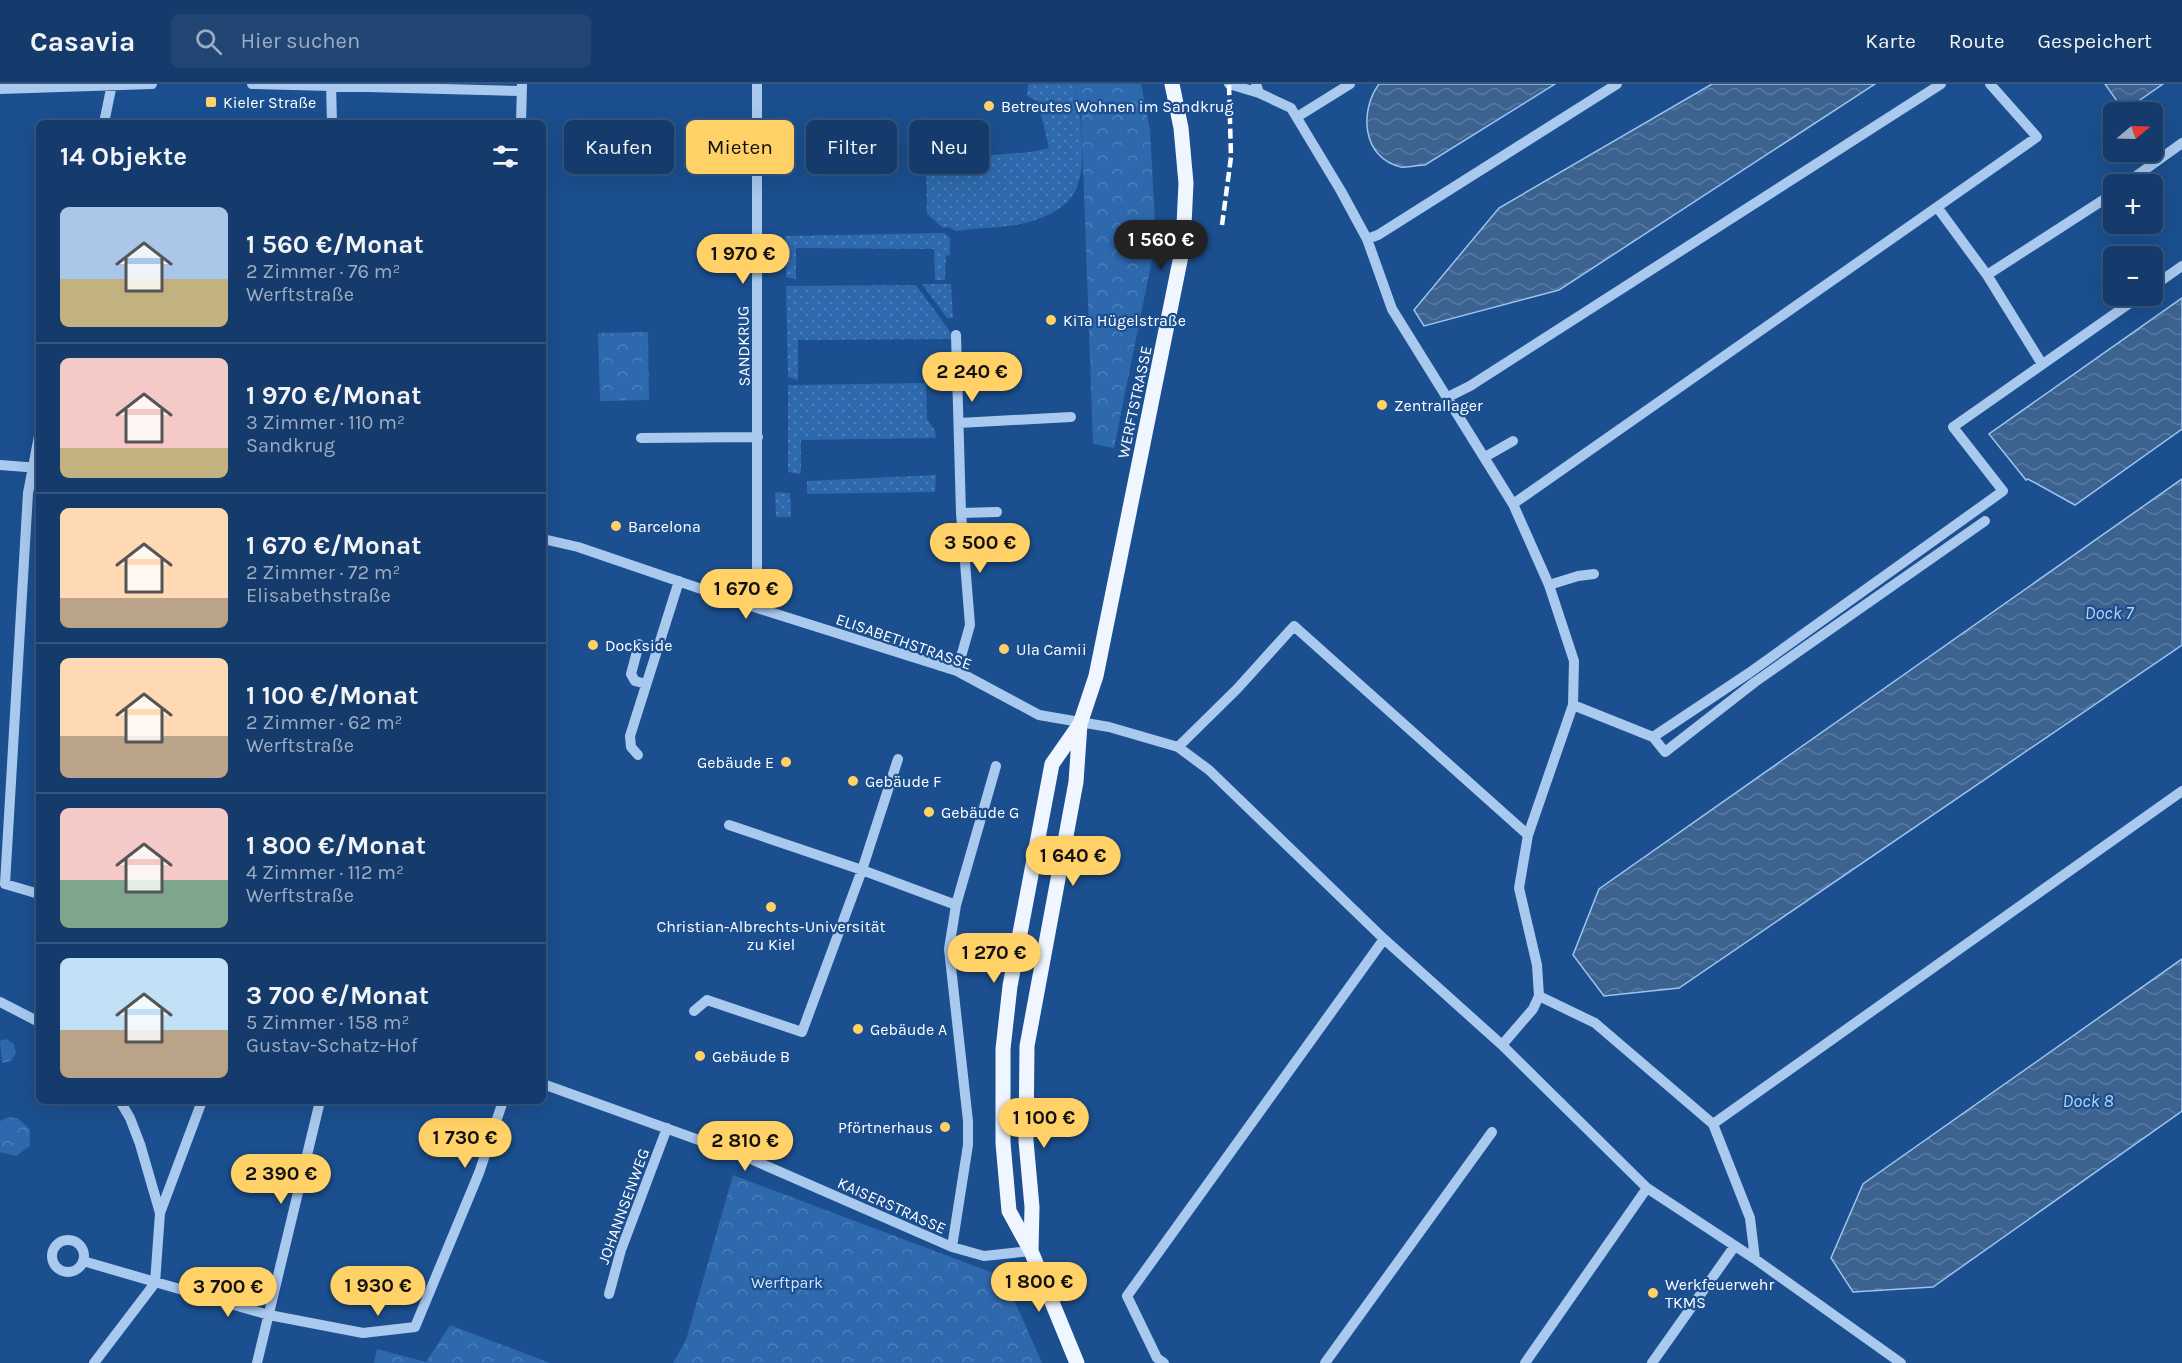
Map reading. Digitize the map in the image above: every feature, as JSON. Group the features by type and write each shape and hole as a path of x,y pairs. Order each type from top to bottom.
{"main road":[{"name":"WERFTSTRASSE","path":"1031,1251 1032,1207 1026,1141 1028,1046 1076,782 1080,724 1096,676 1183,246 1186,183 1181,128 1172,84"},
{"name":"WERFTSTRASSE","path":"1077,1363 1031,1251 1009,1211 1003,1143 1003,1049 1010,986 1052,764 1080,724"}],"street":[{"path":"105,120 112,84"},
{"path":"0,90 152,84"},
{"path":"252,84 521,87 521,120"},
{"name":"SANDKRUG","path":"757,84 759,437 757,608"},
{"path":"1229,84 1258,89 1291,108 1367,239 1392,309 1513,504 1549,585 1574,661 1573,705 1528,835 1519,888 1537,965 1539,996 1533,1009 1502,1045"},
{"path":"1296,117 1350,84"},
{"path":"1367,239 1378,235 1617,84"},
{"path":"1448,397 1470,386 1941,84"},
{"path":"1513,504 2037,137 1990,84"},
{"path":"331,86 332,120"},
{"path":"2139,174 2182,143"},
{"path":"1988,275 2103,200"},
{"path":"1937,207 1988,275 2042,364"},
{"path":"2163,279 2182,266"},
{"path":"1573,705 1653,737 1665,752 1752,677 2003,491 1953,427 2126,306"},
{"path":"956,335 961,513 970,625 957,671"},
{"path":"958,423 1071,417"},
{"path":"641,438 759,437"},
{"path":"1485,457 1513,441"},
{"path":"0,465 36,468 5,884 36,893"},
{"path":"961,513 998,512"},
{"path":"1653,737 1752,677 1985,521"},
{"name":"ELISABETHSTRASSE","path":"546,540 578,547 757,608 957,671 1039,715 1080,724 1109,727 1178,747"},
{"path":"1549,585 1578,576 1594,574"},
{"path":"638,754 631,747 630,736 679,581"},
{"path":"1528,835 1294,626 1237,689 1178,747 1209,770 1383,939 1502,1045 1647,1188 1755,1259 1901,1363"},
{"path":"639,644 631,674 634,681 646,684"},
{"path":"694,1011 707,1000 802,1032 862,870 898,759"},
{"path":"952,1247 968,1145 968,1121 949,949 956,905 996,766"},
{"path":"1713,1124 2182,791"},
{"path":"729,825 956,905"},
{"path":"1160,1361 1127,1296 1383,939"},
{"path":"1539,996 1595,1023 1713,1124 1750,1218 1755,1259"},
{"path":"0,1002 36,1020"},
{"name":"KAISERSTRASSE","path":"546,1085 746,1157 952,1247 984,1256 1031,1251"},
{"path":"122,1104 140,1144 160,1213"},
{"path":"94,1363 155,1283 160,1213 201,1104"},
{"path":"257,1363 319,1104"},
{"path":"83,1261 269,1315 363,1334 415,1327 467,1204 501,1104"},
{"name":"JOHANNSENWEG","path":"609,1294 621,1250 667,1128"},
{"path":"1325,1363 1492,1132"},
{"path":"1525,1363 1647,1188"},
{"path":"1652,1363 1734,1247"}],"green space":[{"path":"1028,84 1073,84 1079,106 1082,143 1081,169 1076,190 1070,199 1052,213 1028,222 956,231 948,227 943,228 927,214 926,174 989,174 989,155 1031,152 1049,148 1038,101 1027,96"},
{"path":"1073,84 1141,84 1150,130 1156,240 1114,448 1093,444 1081,109"},
{"path":"944,233 950,238 950,255 946,256 945,280 935,280 934,249 796,248 796,279 786,277 785,236"},
{"path":"922,284 951,284 953,318 947,318"},
{"path":"916,285 952,334 952,339 798,340 798,380 788,377 786,286"},
{"path":"648,332 649,400 600,401 598,333"},
{"path":"926,383 927,419 935,431 936,438 801,440 801,472 799,474 788,472 788,385"},
{"path":"936,475 935,492 807,494 807,481"},
{"path":"775,492 790,493 791,517 776,517"},
{"path":"6,1039 14,1044 16,1053 11,1061 2,1063 0,1041"},
{"path":"9,1117 17,1118 30,1129 30,1146 16,1156 0,1152 0,1121"},
{"name":"Werftpark","path":"733,1175 1004,1277 1042,1363 673,1363 686,1340"},
{"path":"450,1325 550,1363 374,1363 377,1349 426,1362"}],"water":[{"path":"1379,84 1555,84 1425,165 1401,167 1388,162 1378,154 1368,132 1369,107"},
{"path":"1712,84 1875,84 1559,290 1424,326 1414,310 1499,208"},
{"path":"2105,84 2163,84 2137,102 2118,102"},
{"path":"2182,298 2182,429 2075,505 2026,480 1989,434"},
{"name":"Dock 7","path":"2182,479 2182,645 1679,988 1604,996 1573,955 1599,889"},
{"name":"Dock 8","path":"2182,959 2182,1111 1933,1287 1853,1292 1831,1258 1863,1184"}],"railway":[{"path":"1222,225 1231,157 1229,84"}],"place":[{"name":"Kieler Straße","path":"211,102"},
{"name":"Betreutes Wohnen im Sandkrug","path":"989,106"},
{"name":"KiTa Hügelstraße","path":"1051,320"},
{"name":"Zentrallager","path":"1382,405"},
{"name":"Barcelona","path":"616,526"},
{"name":"Dockside","path":"593,645"},
{"name":"Ula Camii","path":"1004,649"},
{"name":"Gebäude E","path":"786,762"},
{"name":"Gebäude F","path":"853,781"},
{"name":"Gebäude G","path":"929,812"},
{"name":"Christian-Albrechts-Universität zu Kiel","path":"771,907"},
{"name":"Gebäude A","path":"858,1029"},
{"name":"Gebäude B","path":"700,1056"},
{"name":"Pförtnerhaus","path":"945,1127"},
{"name":"Werkfeuerwehr TKMS","path":"1653,1293"}]}
